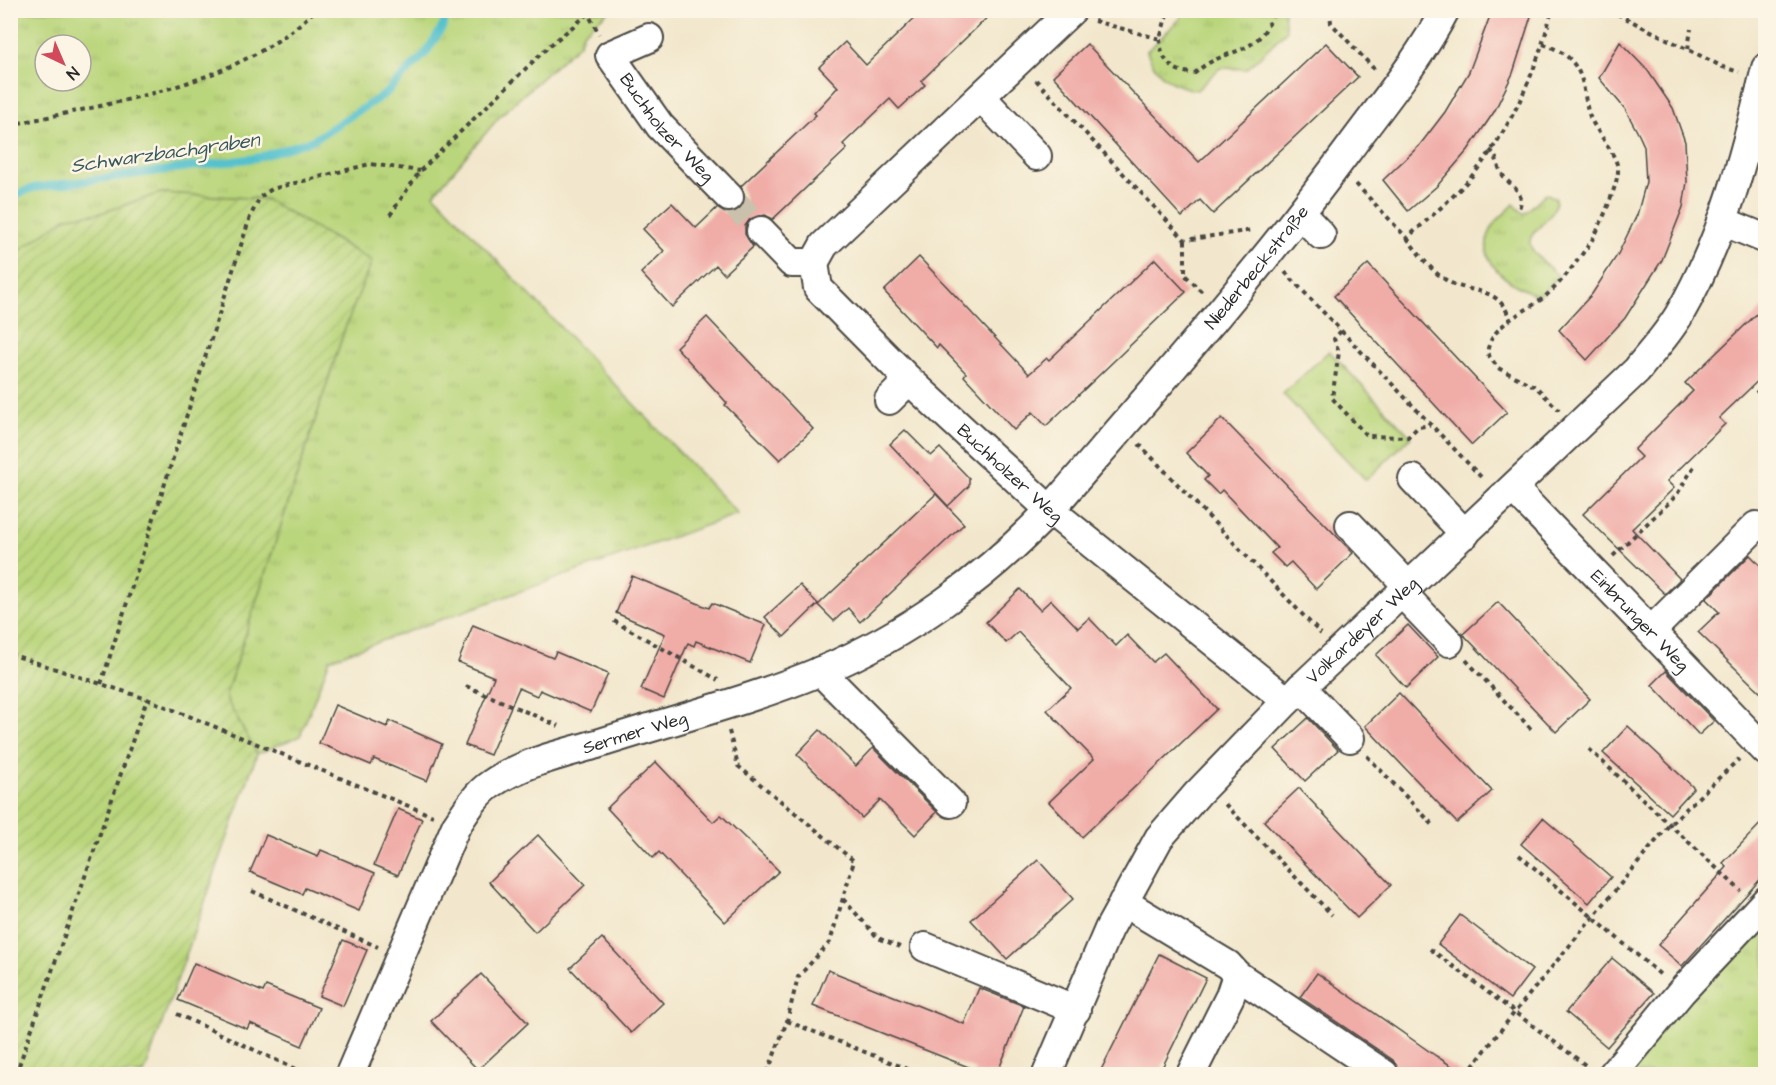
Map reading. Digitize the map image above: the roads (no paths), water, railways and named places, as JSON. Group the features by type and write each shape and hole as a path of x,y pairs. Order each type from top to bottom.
{"street":[{"name":"Niederbeckstraße","path":"1050,510 1222,312 1268,255 1424,48 1444,10"},
{"path":"760,231 792,263 814,263 824,245 917,170 981,97 1070,13"},
{"name":"Buchholzer Weg","path":"649,38 610,55 660,126 729,197"},
{"name":"Volkardeyer Weg","path":"1047,1074 1076,1010 1108,929 1159,838 1206,784 1294,694 1637,370 1678,316 1735,188 1764,74"},
{"path":"981,97 1037,156"},
{"path":"1296,219 1321,235"},
{"path":"1722,221 1766,239"},
{"name":"Buchholzer Weg","path":"814,263 818,288 909,380 1050,510 1350,738"},
{"path":"889,400 909,380"},
{"path":"1413,479 1466,534"},
{"name":"Einbrunger Weg","path":"1508,494 1595,574 1761,746"},
{"name":"Sermer Weg","path":"350,1074 456,826 469,806 491,784 533,764 820,671 876,645 945,601 1025,536 1050,510"},
{"path":"1350,525 1449,642"},
{"path":"1650,631 1756,526"},
{"path":"820,671 951,803"},
{"path":"1123,902 1228,965 1237,975 1384,1074"},
{"path":"1601,1071 1681,992 1762,904"},
{"path":"925,947 1076,1010"},
{"path":"1191,1074 1230,996 1237,975"}],"waterway":[{"name":"Schwarzbachgraben","path":"10,197 33,188 256,158 313,140 385,94 426,53 443,26 448,10"}],"tunnel":[{"path":"729,197 761,231"}]}
